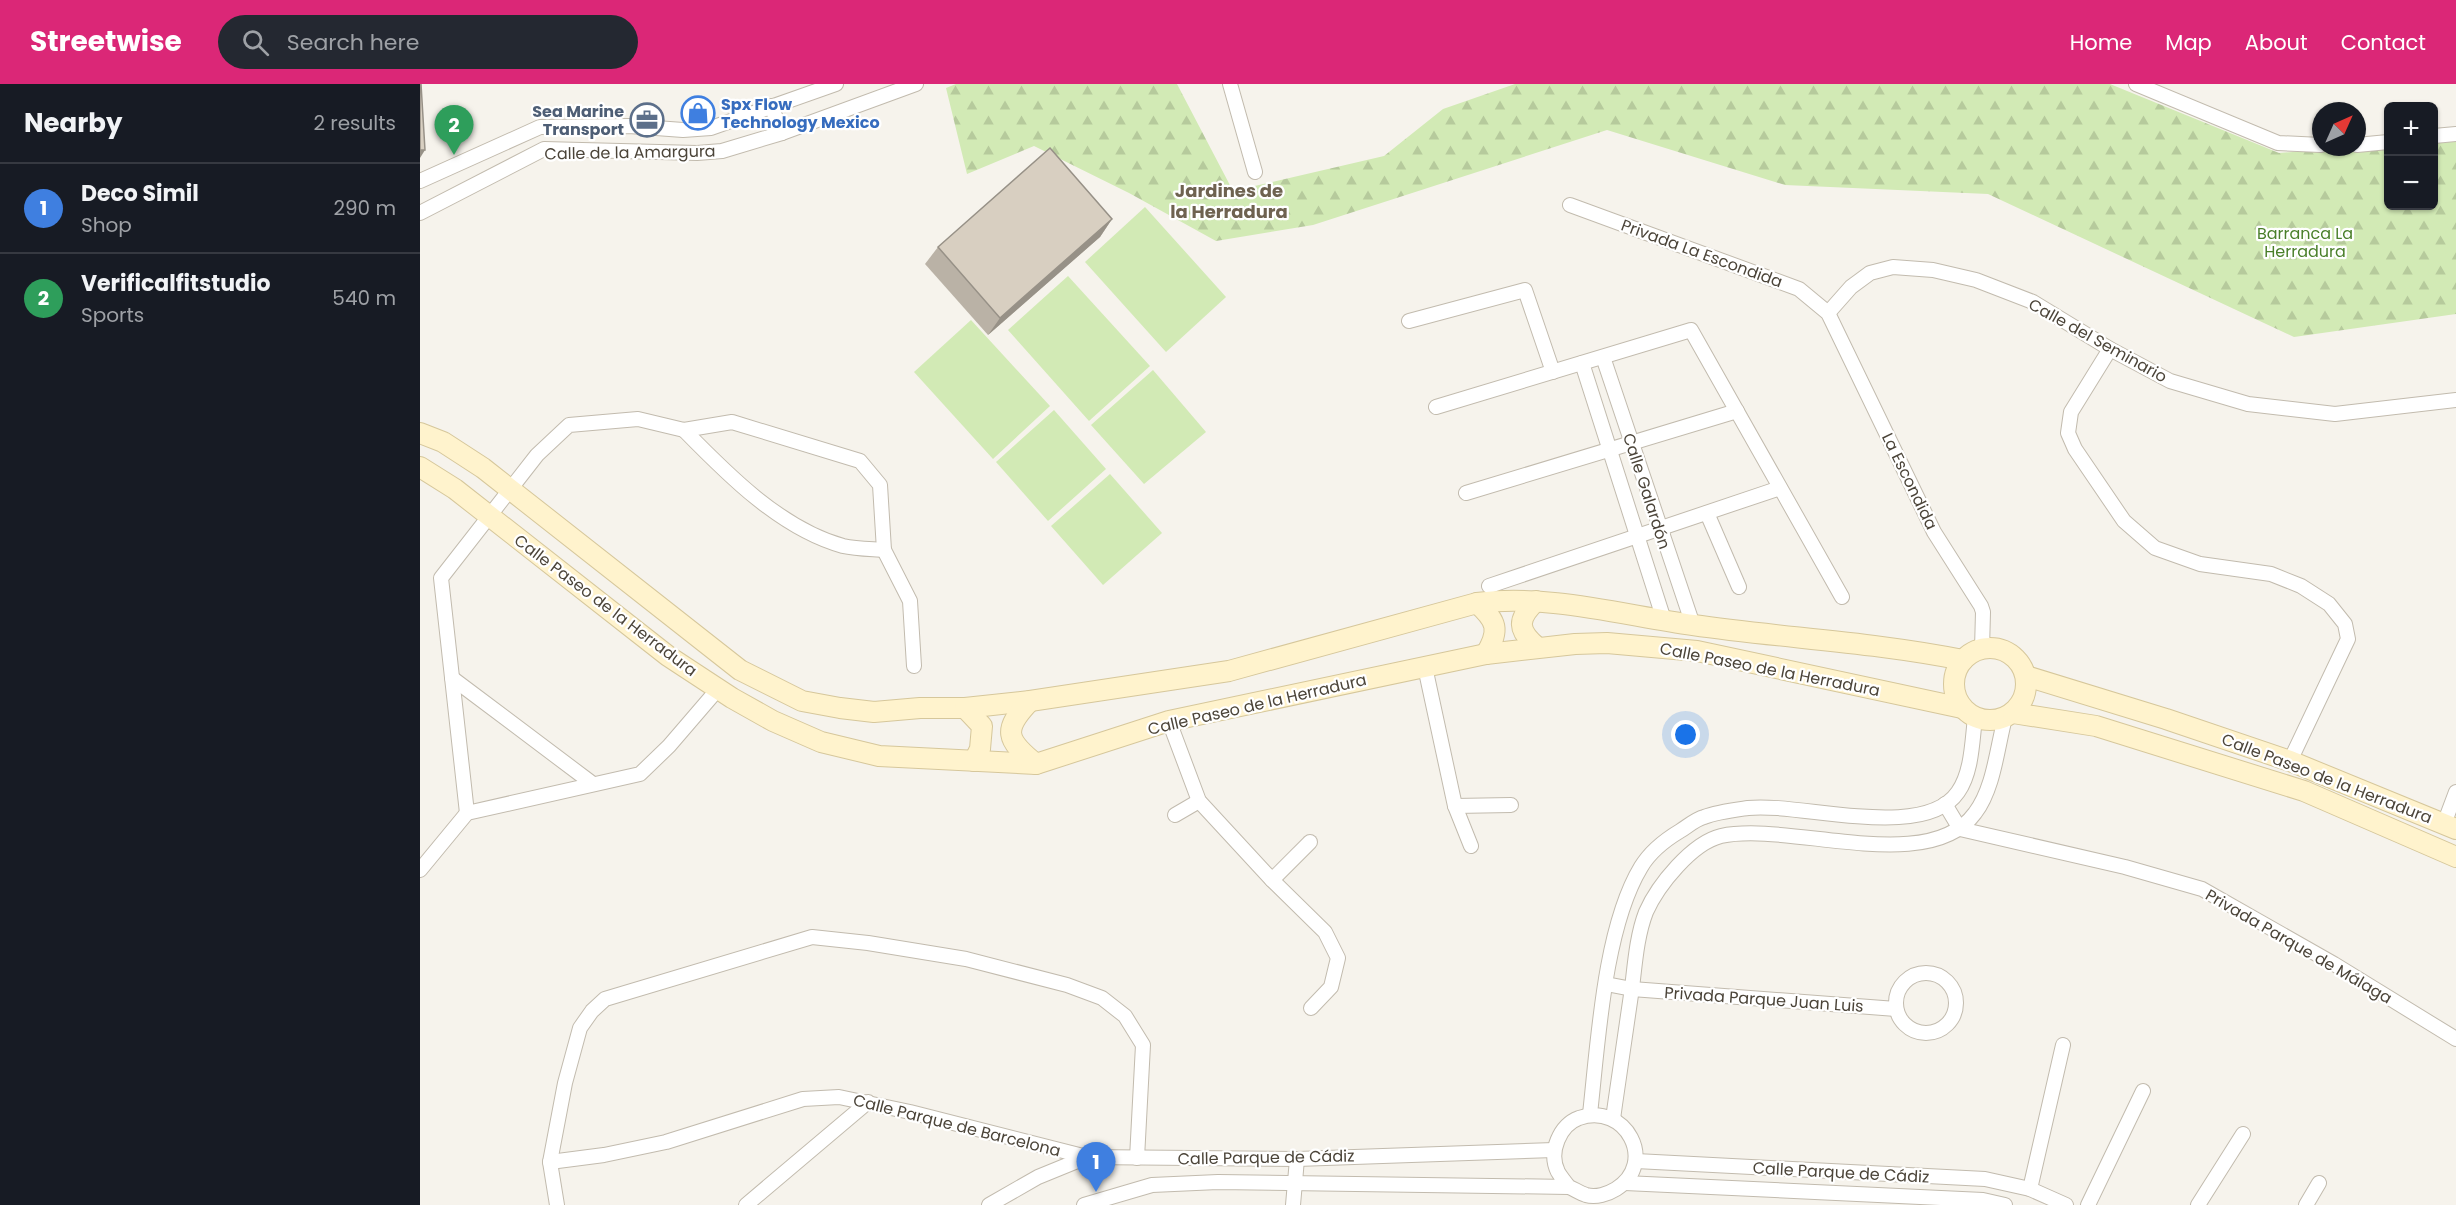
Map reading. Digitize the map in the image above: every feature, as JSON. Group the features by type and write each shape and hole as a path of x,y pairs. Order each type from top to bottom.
{"main road":[{"name":"Calle Paseo de la Herradura","path":"420,433 443,442 483,468 740,670 801,701 851,709 874,711 965,708 1030,701 1229,671 1477,603 1508,600 1536,601 1693,626 1923,651 1963,660"},
{"name":"Calle Paseo de la Herradura","path":"420,467 455,489 668,656 718,689 773,721 821,742 879,756 1036,764 1169,721 1486,654 1538,647 1607,643 1697,651 1969,713"},
{"path":"1536,601 1522,618 1522,629 1527,638 1538,647"},
{"path":"1477,603 1488,613 1495,624 1495,634 1486,654"},
{"path":"1996,648 2010,653 2020,663 2026,676 2025,697 2009,716 1969,713 1955,692 1955,675 1963,660 1982,649 1996,648"},
{"name":"Calle Paseo de la Herradura","path":"2026,676 2166,719 2290,761 2450,826"},
{"path":"1030,701 1015,717 1011,726 1012,739 1016,747 1036,764"},
{"path":"965,708 982,726 980,749 974,761"},
{"name":"Calle Paseo de la Herradura","path":"2009,716 2096,726 2304,791 2456,857"}],"street":[{"name":"Calle de la Amargura","path":"420,182 540,128 629,126 682,130 711,128 836,84"},
{"name":"Calle de la Amargura","path":"420,213 544,149 697,153 722,151 782,133 916,84"},
{"path":"1230,84 1256,172"},
{"path":"2136,84 2278,144 2312,145"},
{"path":"771,106 782,133"},
{"path":"2438,136 2456,134"},
{"path":"2366,145 2384,143"},
{"name":"Privada La Escondida","path":"1570,205 1799,289 1828,312"},
{"name":"Calle del Seminario","path":"1828,312 1851,287 1870,273 1893,267 1933,270 1976,280 2034,302 2110,349 2170,381 2248,404 2334,414 2456,400"},
{"path":"1409,321 1525,290 1553,372"},
{"name":"La Escondida","path":"1828,312 1934,532 1981,606 1983,612 1982,649"},
{"path":"1436,407 1691,330 1842,597"},
{"path":"2110,349 2071,412 2068,433 2075,449 2124,521 2155,548 2200,564 2271,574 2301,586 2329,604 2345,624 2348,639 2290,761"},
{"name":"Calle Galardón","path":"1604,357 1693,626"},
{"name":"Calle Galardón","path":"1582,363 1664,620"},
{"path":"1466,493 1737,411"},
{"path":"467,813 441,578 509,488 537,455 569,425 638,419 684,430 732,422 860,461 880,485 884,550 910,602 914,666"},
{"path":"684,430 719,466 788,522 843,546 884,550"},
{"path":"1489,586 1780,488"},
{"path":"1707,513 1739,587"},
{"path":"1425,667 1455,806 1471,846"},
{"path":"452,678 593,784"},
{"path":"420,870 467,813 640,774 669,746 718,689"},
{"path":"1590,1114 1606,984 1625,899 1642,866 1665,840 1703,817 1750,808 1895,819 1924,814 1945,804 1957,794 1966,776 1969,713"},
{"path":"1613,1119 1638,947 1646,913 1663,882 1685,857 1719,837 1751,833 1900,846 1934,840 1960,829 1976,813 1987,788 2009,716"},
{"path":"1169,721 1199,801 1272,880 1325,932 1338,958 1331,987 1311,1008"},
{"path":"2450,826 2456,792"},
{"path":"1175,815 1199,801"},
{"path":"1945,804 1960,829"},
{"path":"1455,806 1511,805"},
{"name":"Privada Parque de Málaga","path":"1960,829 2125,867 2202,889 2334,964 2456,1039"},
{"path":"1272,880 1310,842"},
{"path":"557,1205 550,1162 565,1083 580,1028 592,1011 605,999 812,937 868,943 966,959 1067,985 1102,998 1125,1016 1143,1045 1137,1158"},
{"path":"1928,973 1947,981 1956,999 1956,1010 1952,1019 1945,1027 1935,1032 1915,1030 1906,1025 1896,1009 1901,987 1908,979 1928,973"},
{"name":"Privada Parque Juan Luis","path":"1606,984 1632,989 1896,1009"},
{"path":"2030,1188 2063,1045"},
{"path":"2088,1205 2143,1091"},
{"name":"Calle Parque de Barcelona","path":"550,1162 604,1155 666,1142 803,1099 839,1097 868,1102 1087,1157"},
{"path":"746,1205 868,1102"},
{"path":"1569,1187 1557,1170 1554,1150 1560,1133 1573,1120 1590,1114 1613,1119 1626,1129 1635,1144 1636,1161 1625,1183"},
{"path":"2198,1205 2242,1134"},
{"name":"Calle Parque de Cádiz","path":"993,1204 1038,1177 1087,1157 1297,1158 1554,1150"},
{"path":"1293,1205 1297,1158"},
{"name":"Calle Parque de Cádiz","path":"1636,1161 1985,1179 2030,1188 2066,1205"},
{"name":"Calle Parque de Cádiz","path":"1084,1205 1152,1185 1218,1182 1569,1187 1587,1196 1608,1194 1625,1183 1983,1200 2005,1205"},
{"path":"2306,1205 2319,1183"}],"green space":[{"name":"Barranca La Herradura","path":"956,84 1177,84 1233,191 1384,156 1443,109 1515,84 2110,84 2279,153 2312,151 2312,156 2366,156 2366,147 2384,145 2384,210 2438,210 2438,141 2456,140 2456,314 2294,337 1988,194 1785,185 1607,130 1313,225 1216,241 1129,193 1034,146 967,174 946,88"},
{"path":"1145,207 1226,297 1166,352 1085,262"},
{"path":"1068,276 1150,366 1089,421 1008,330"},
{"path":"971,320 1050,406 993,459 914,372"},
{"path":"1153,370 1206,432 1144,484 1091,425"},
{"path":"1054,410 1106,469 1048,521 996,462"},
{"path":"1110,474 1162,533 1103,585 1051,526"}],"building":[{"path":"421,84 425,150 420,150"},
{"path":"1050,148 1112,219 1000,318 938,247"}],"place":[{"name":"Spx Flow Technology Mexico","path":"698,113"},
{"name":"Sea Marine Transport","path":"647,120"},
{"name":"Verificalfitstudio","path":"454,155"},
{"name":"Deco Simil","path":"1096,1192"}],"district":[{"name":"Jardines de la Herradura","path":"1229,201"}]}
